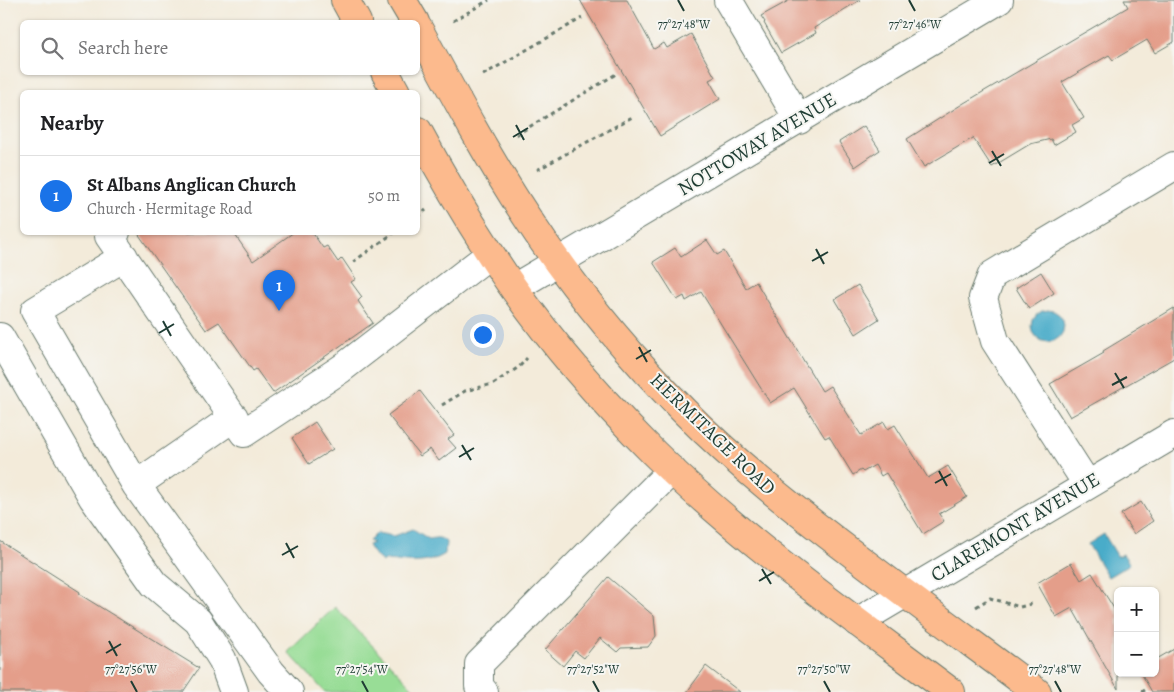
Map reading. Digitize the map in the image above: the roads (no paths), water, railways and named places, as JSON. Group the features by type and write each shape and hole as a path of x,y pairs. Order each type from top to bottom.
{"main road":[{"path":"345,0 356,20"},
{"path":"402,0 414,20"},
{"name":"HERMITAGE ROAD","path":"420,32 488,153 526,216 584,297 634,357 683,410 718,444 794,510 1036,692"},
{"path":"387,75 395,90"},
{"path":"420,134 490,254 514,288 585,379 619,416 672,470 728,521 767,553 951,692"}],"street":[{"path":"728,0 799,120"},
{"name":"NOTTOWAY AVENUE","path":"514,288 999,0"},
{"path":"1087,484 995,341 983,298 992,276 1174,166"},
{"path":"289,692 271,672 136,485 35,311 120,245 244,433 341,368 490,254"},
{"path":"0,338 93,498 154,584 198,621 222,659 234,692"},
{"path":"136,485 234,418"},
{"name":"CLAREMONT AVENUE","path":"857,622 1174,434"},
{"path":"484,692 479,686 479,664 672,470"}],"water":[{"path":"1048,310 1059,315 1064,326 1059,337 1048,342 1037,337 1032,326 1037,315"},
{"path":"413,529 429,539 438,538 444,540 446,542 445,554 423,562 385,560 383,562 374,555 368,545 373,543 369,541 377,533 394,536"},
{"path":"1104,534 1118,557 1123,554 1130,564 1108,577 1088,544"}],"place":[{"name":"St Albans Anglican Church","path":"279,311"}]}
